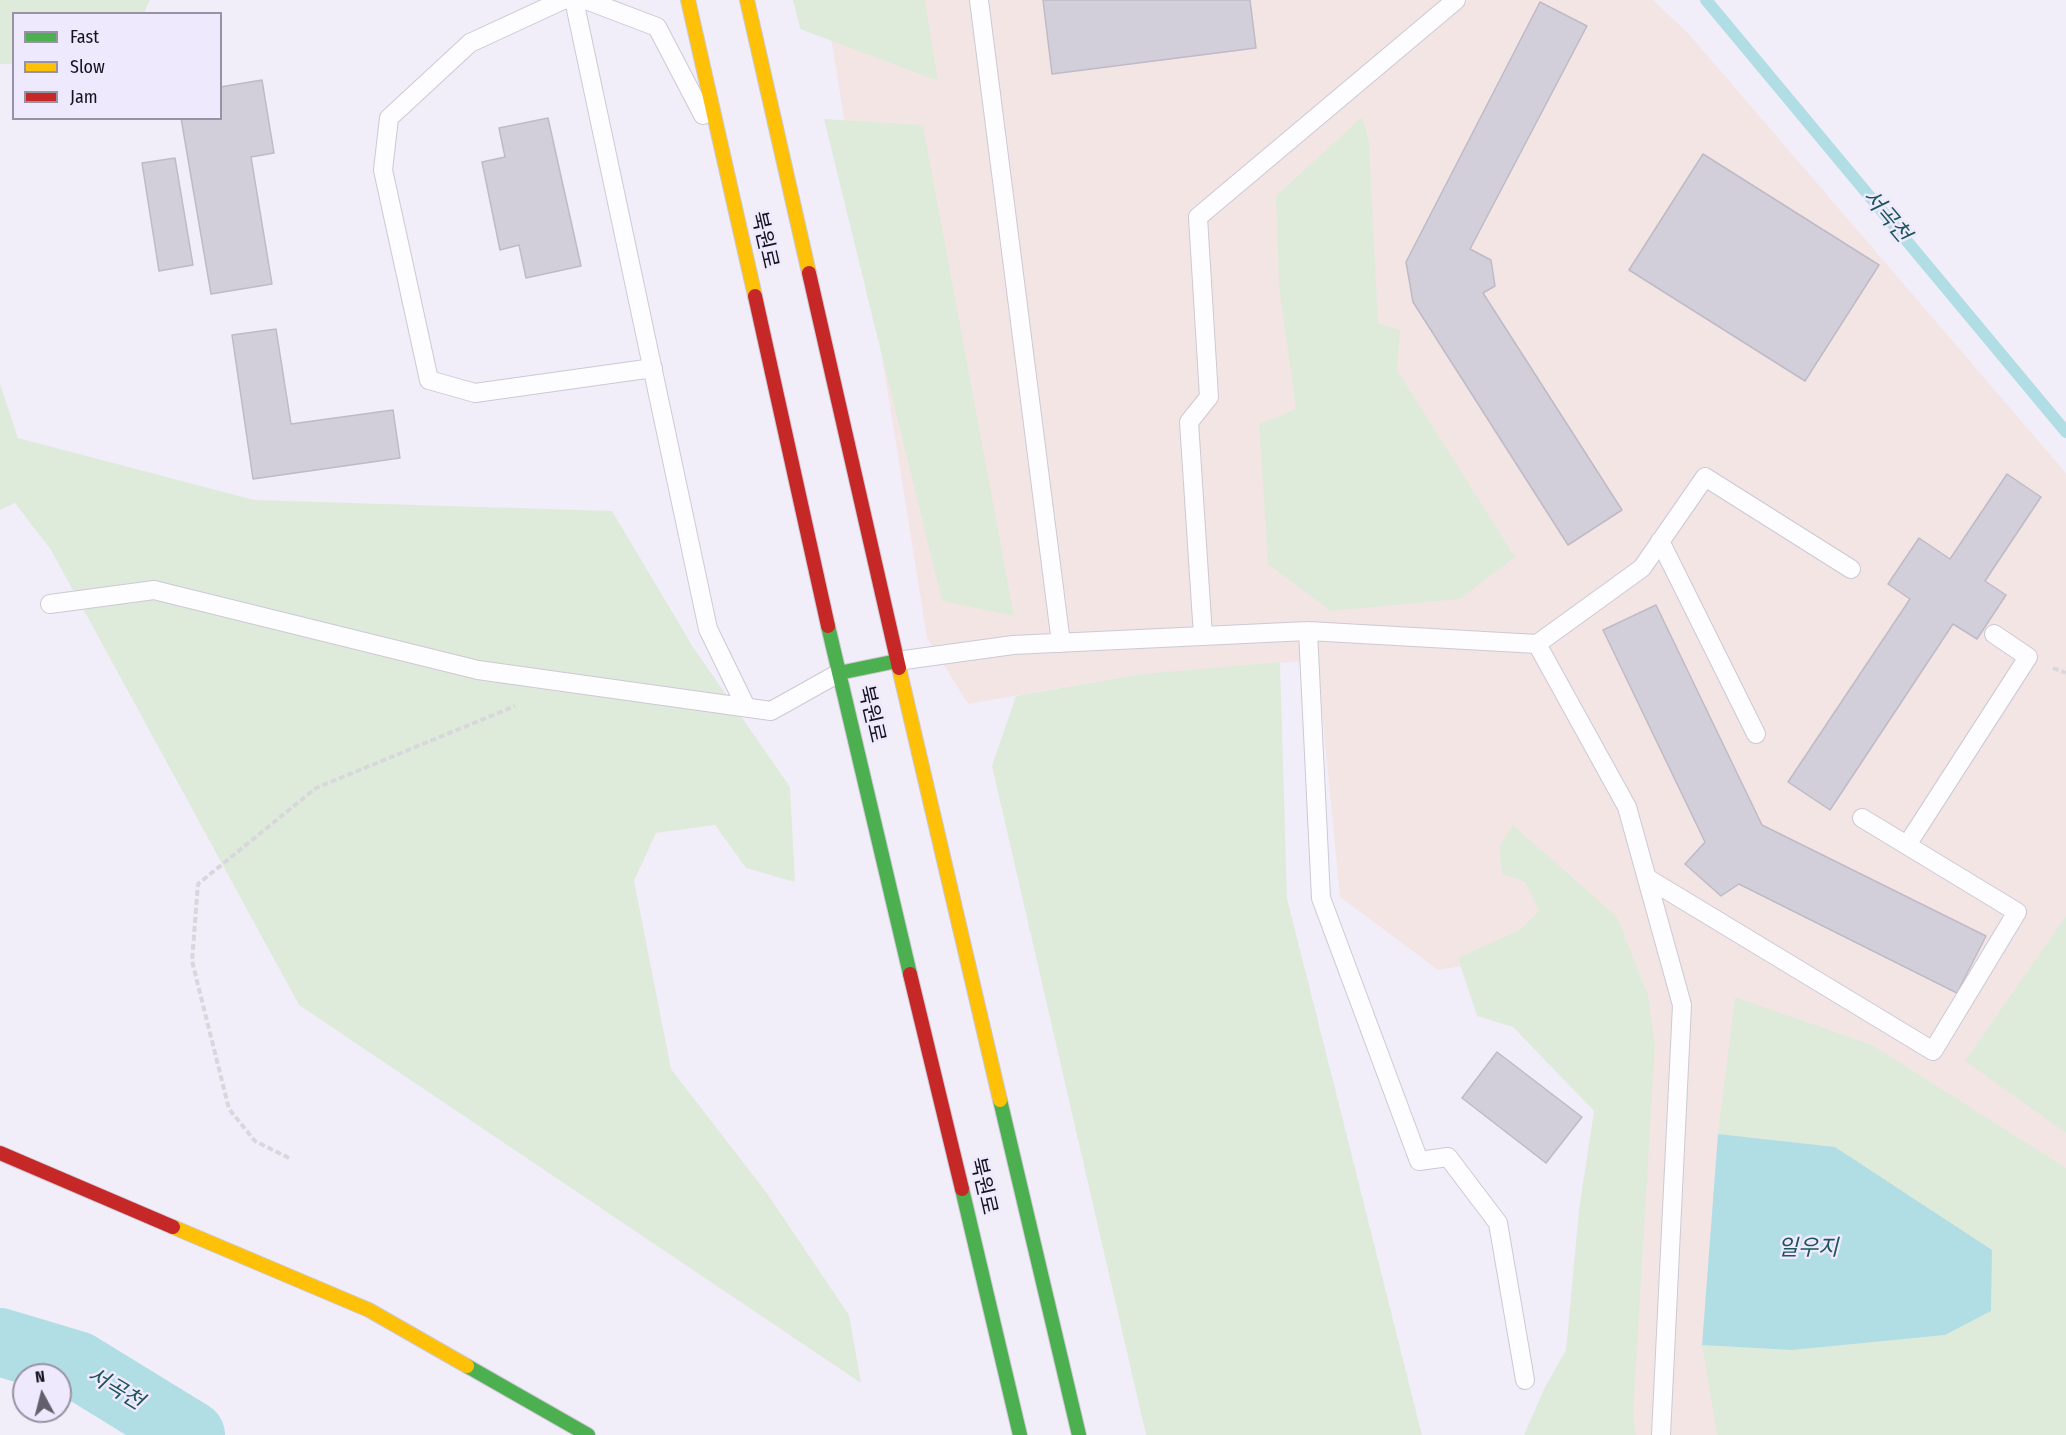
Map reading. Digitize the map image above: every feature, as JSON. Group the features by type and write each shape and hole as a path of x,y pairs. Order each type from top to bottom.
{"street":[{"name":"북원로","path":"688,0 839,673 1020,1435"},
{"name":"북원로","path":"747,0 897,661 1078,1435"},
{"path":"839,673 897,661"},
{"path":"0,1153 369,1310 588,1435"}],"lane":[{"path":"563,0 470,43 389,118 383,170 429,380 475,393 653,368"},
{"path":"574,0 708,629 746,707"},
{"path":"586,0 657,27 723,154"},
{"path":"979,0 1061,643"},
{"path":"1203,636 1189,422 1209,397 1198,217 1456,0"},
{"path":"897,661 1013,645 1308,631 1537,644 1642,568 1705,477 1851,569"},
{"path":"1660,541 1756,734"},
{"path":"50,604 154,590 477,670 771,711 839,673"},
{"path":"1308,631 1322,898 1419,1161 1448,1156 1497,1223 1525,1380"},
{"path":"1907,845 2028,657 1994,634"},
{"path":"1537,644 1627,807 1682,1005 1661,1435"},
{"path":"1647,878 1933,1051 2017,912 1862,818"}],"path":[{"path":"289,1158 255,1141 229,1108 192,961 198,885 316,788 518,705"}],"shaded area":[{"path":"825,0 1653,0 1688,33 2066,473 2066,1435 1582,1435 1618,1068 1543,953 1438,970 1340,897 1317,660 1141,674 968,704 927,638"}],"green space":[{"path":"0,0 150,0 144,12 12,12 12,64 0,64"},
{"path":"793,0 925,0 938,81 800,29"},
{"path":"1362,117 1369,141 1378,323 1400,330 1397,370 1515,557 1460,599 1331,611 1268,564 1259,424 1296,409 1279,287 1276,196"},
{"path":"824,119 923,125 1014,616 942,601"},
{"path":"0,384 18,438 254,500 612,511 693,647 790,787 795,882 746,868 715,825 656,833 634,881 671,1069 766,1192 849,1315 861,1383 299,1005 51,550 15,503 0,510"},
{"path":"1280,662 1287,898 1422,1435 1146,1435 992,766 1016,696 1141,674"},
{"path":"1513,825 1617,917 1648,995 1655,1045 1633,1416 1636,1435 1524,1435 1544,1389 1566,1350 1579,1210 1594,1111 1513,1027 1477,1016 1458,958 1521,929 1539,911 1525,882 1502,874 1499,847"},
{"path":"2066,916 2066,1133 1965,1061"},
{"path":"1735,997 1872,1045 2066,1168 2066,1435 1717,1435 1702,1345 1792,1350 1945,1335 1991,1311 1992,1250 1835,1147 1718,1134"}],"water":[{"name":"일우지","path":"1718,1134 1835,1147 1992,1250 1991,1311 1945,1335 1792,1350 1702,1345"}],"building":[{"path":"1043,0 1250,0 1256,48 1052,74"},
{"path":"1540,2 1587,26 1470,249 1491,260 1495,286 1483,293 1622,510 1568,545 1413,302 1406,262"},
{"path":"262,80 274,153 251,157 272,284 211,294 181,120 222,120 222,87"},
{"path":"548,118 581,266 526,278 519,245 500,250 482,162 505,157 499,128"},
{"path":"1703,154 1879,265 1805,381 1629,270"},
{"path":"175,158 193,265 159,271 142,163"},
{"path":"276,329 291,424 393,410 400,458 253,479 232,335"},
{"path":"2007,474 2041,497 1985,581 2006,595 1977,639 1953,624 1830,810 1788,782 1910,599 1888,584 1919,538 1950,559"},
{"path":"1656,605 1762,825 1986,936 1957,993 1739,884 1721,896 1685,864 1705,842 1603,630"},
{"path":"1497,1052 1582,1117 1546,1163 1462,1098"}],"waterway":[{"name":"서곡천","path":"1706,0 2066,432"},
{"name":"서곡천","path":"0,1342 77,1365 191,1435"}],"traffic: fast":[{"path":"828,626 910,974"},
{"path":"839,673 897,661"},
{"path":"1000,1100 1079,1435"},
{"path":"962,1189 1020,1435"},
{"path":"467,1366 588,1435"}],"traffic: slow":[{"path":"688,0 755,296"},
{"path":"747,0 809,273"},
{"path":"899,668 1000,1100"},
{"path":"173,1227 369,1310 467,1366"}],"traffic: jam":[{"path":"809,273 899,668"},
{"path":"755,296 828,626"},
{"path":"910,974 962,1189"},
{"path":"0,1153 173,1227"}]}
